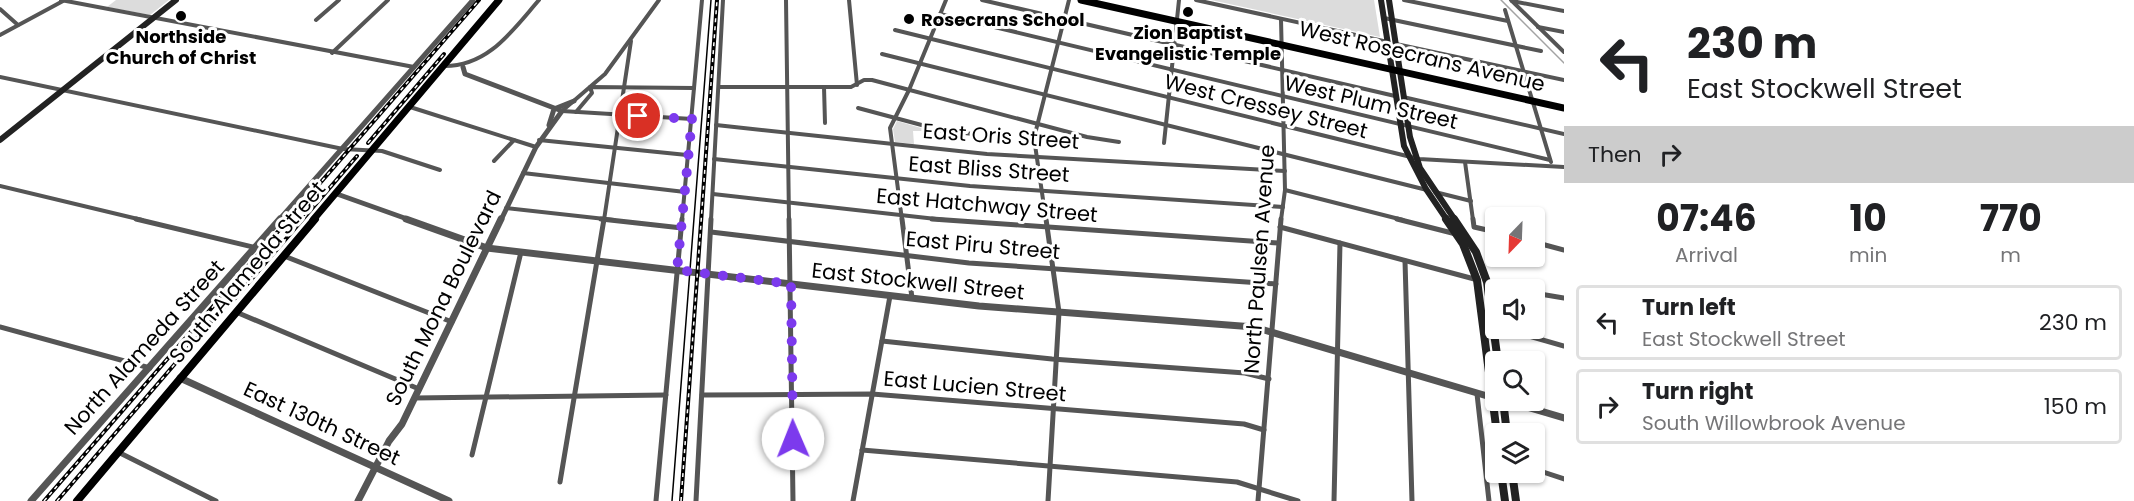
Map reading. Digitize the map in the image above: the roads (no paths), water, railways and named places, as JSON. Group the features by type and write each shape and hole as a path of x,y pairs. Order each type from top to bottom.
{"main road":[{"path":"0,140 176,0"},
{"path":"443,66 499,0"},
{"name":"West Rosecrans Avenue","path":"1081,0 1564,106"},
{"name":"West Rosecrans Avenue","path":"1097,0 1177,20"},
{"path":"1381,0 1395,96 1408,156 1426,189 1458,234 1477,280 1488,351"},
{"path":"1389,0 1403,97 1416,158 1467,236 1486,279"},
{"name":"South Alameda Street","path":"77,501 443,66"},
{"path":"1503,483 1505,501"},
{"path":"1514,483 1516,501"}],"street":[{"path":"0,34 63,0 152,19 414,67"},
{"path":"316,20 339,0"},
{"path":"332,53 388,0"},
{"name":"North Alameda Street","path":"31,501 257,248 473,0"},
{"path":"443,66 463,67 485,56 539,0"},
{"path":"562,111 605,74 659,0"},
{"path":"656,501 702,0"},
{"path":"696,501 723,0"},
{"path":"786,0 793,501"},
{"path":"849,0 857,85"},
{"path":"912,298 890,128 909,90 946,0"},
{"path":"982,0 1395,96"},
{"path":"1048,501 1059,312 1034,138 1069,0"},
{"path":"1164,143 1179,0"},
{"path":"1196,0 1388,42"},
{"path":"1404,0 1508,21"},
{"path":"1511,0 1564,11"},
{"path":"1511,0 1564,52"},
{"path":"0,9 18,25"},
{"path":"1505,10 1554,167"},
{"name":"West Plum Street","path":"940,14 1550,160"},
{"path":"1384,18 1541,51"},
{"name":"North Paulsen Avenue","path":"1258,501 1273,333 1278,243 1285,190 1281,19"},
{"path":"1538,27 1564,32"},
{"name":"West Cressey Street","path":"895,30 1416,158 1564,167"},
{"path":"560,482 613,148 625,88 630,41"},
{"path":"1396,44 1564,80"},
{"path":"882,54 1470,201"},
{"path":"463,67 465,74 562,111 692,119"},
{"path":"0,77 343,149 373,150 440,170"},
{"path":"719,87 824,87 857,85 868,80 1098,140 1119,142"},
{"path":"590,87 694,88"},
{"path":"576,112 592,93 590,87"},
{"path":"824,87 825,123"},
{"path":"1403,97 1564,134"},
{"path":"554,108 574,101"},
{"path":"410,107 536,147"},
{"path":"549,126 554,108"},
{"path":"858,108 944,131 974,134"},
{"name":"South Mona Boulevard","path":"358,501 415,398 539,140 562,111"},
{"name":"East Oris Street","path":"716,125 987,154 1036,154 1285,171"},
{"path":"495,161 514,140"},
{"path":"539,140 687,155"},
{"name":"East Bliss Street","path":"714,159 970,186 1042,189 1283,207"},
{"path":"1465,162 1474,227 1485,230"},
{"path":"523,173 685,192"},
{"path":"0,186 257,248"},
{"path":"1285,190 1467,236"},
{"name":"East Stockwell Street","path":"337,194 487,248 890,296 1254,327 1485,396"},
{"name":"East Hatchway Street","path":"713,194 969,223 1278,243"},
{"path":"506,208 682,228"},
{"path":"1280,227 1485,282"},
{"name":"East Piru Street","path":"711,232 906,255 1276,284"},
{"path":"1334,501 1340,243"},
{"path":"1545,245 1564,250"},
{"path":"472,454 521,252"},
{"path":"283,255 452,322"},
{"path":"1406,261 1412,501"},
{"path":"1545,295 1564,298"},
{"path":"853,501 890,296"},
{"path":"236,312 419,389"},
{"path":"0,327 150,368"},
{"path":"1539,339 1564,346"},
{"path":"882,340 1057,359 1245,373 1269,379"},
{"name":"East 130th Street","path":"180,378 449,501"},
{"name":"East Lucien Street","path":"702,394 872,394 1244,424 1264,430"},
{"path":"1477,394 1489,501"},
{"path":"415,398 666,395"},
{"path":"1540,411 1564,418"},
{"path":"862,450 1237,482 1298,501"},
{"path":"118,452 216,501"},
{"path":"1545,473 1564,479"}],"waterway":[{"path":"1501,0 1564,63"}],"tram line":[{"path":"672,501 711,0"}],"railway":[{"path":"44,501 479,0"},
{"path":"681,501 717,0"},
{"path":"368,143 444,54"},
{"path":"231,303 357,156"},
{"path":"57,501 235,294"}],"place":[{"name":"Zion Baptist Evangelistic Temple","path":"1188,12"},
{"name":"Northside Church of Christ","path":"181,16"},
{"name":"Rosecrans School","path":"909,19"}]}
